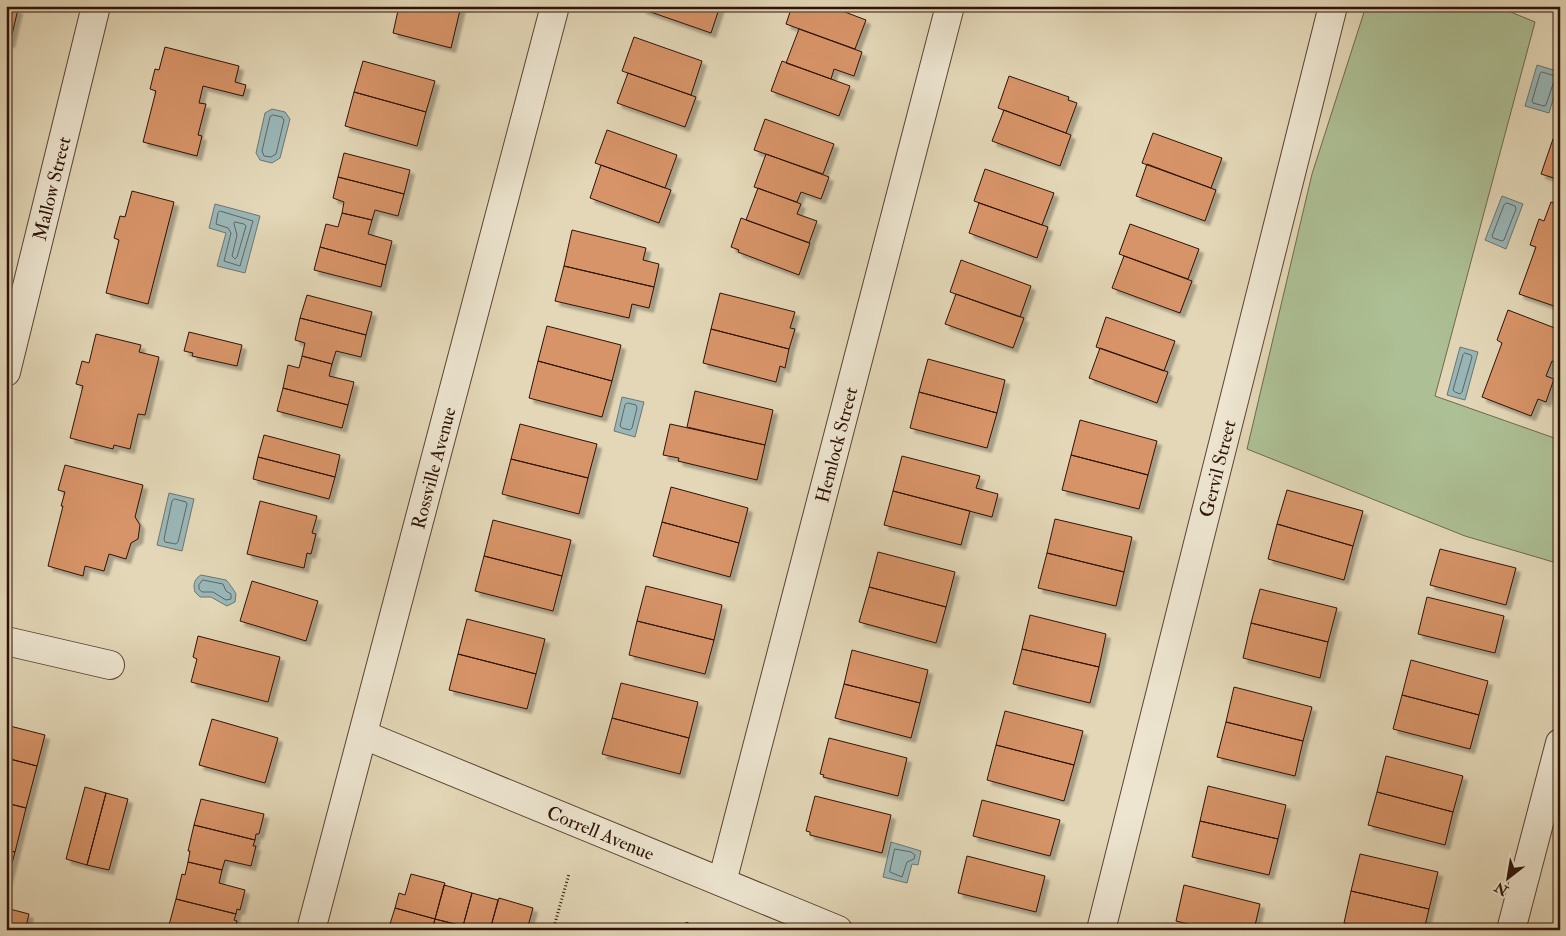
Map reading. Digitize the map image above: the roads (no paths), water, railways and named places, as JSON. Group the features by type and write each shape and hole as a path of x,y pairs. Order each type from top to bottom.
{"street":[{"name":"Mallow Street","path":"6,372 96,6"},
{"name":"Rossville Avenue","path":"312,930 555,6"},
{"name":"Hemlock Street","path":"722,882 950,6"},
{"name":"Gervil Street","path":"1101,930 1333,6"},
{"path":"6,640 110,665"},
{"name":"Correll Avenue","path":"364,735 838,930"},
{"path":"1511,930 1560,743"}],"water":[{"path":"1537,65 1560,72 1549,113 1525,106"},
{"path":"272,109 285,112 290,119 280,158 272,163 260,160 256,153 265,113"},
{"path":"1502,196 1523,204 1506,249 1485,240"},
{"path":"215,204 260,216 245,273 217,266 226,233 209,228"},
{"path":"1460,347 1478,352 1465,400 1447,395"},
{"path":"622,397 644,402 635,437 614,431"},
{"path":"169,493 194,499 182,551 157,545"},
{"path":"201,575 226,580 236,594 235,602 227,606 211,597 200,597 195,592 194,585 195,580"},
{"path":"891,842 921,851 918,865 912,864 907,883 883,877"}]}
